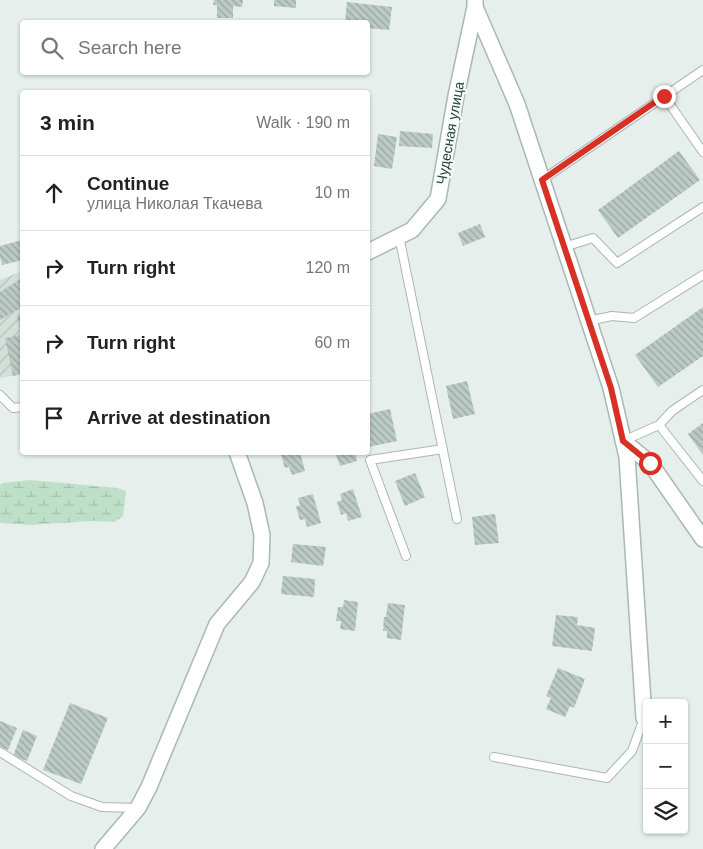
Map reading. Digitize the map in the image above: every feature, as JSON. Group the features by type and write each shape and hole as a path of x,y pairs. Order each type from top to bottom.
{"street":[{"path":"475,4 517,104 611,388 627,457 643,703"},
{"name":"Чудесная улица","path":"370,251 412,230 438,199 456,96 475,4"},
{"path":"623,441 650,463 703,539"},
{"path":"103,849 138,808 149,787 217,624 252,582 261,563 262,535 255,503 238,455"}],"lane":[{"path":"542,180 703,70"},
{"path":"664,96 703,152"},
{"path":"564,247 593,238 617,263 703,207"},
{"path":"399,236 458,519"},
{"path":"588,321 612,316 634,318 703,275"},
{"path":"623,441 659,425 672,411 703,390"},
{"path":"0,395 13,408 20,407"},
{"path":"659,425 703,481"},
{"path":"406,556 370,460 443,449"},
{"path":"494,757 607,778 632,751 643,721"},
{"path":"0,752 71,796 102,807 138,808"}],"shaded area":[{"path":"20,272 20,374 0,378 0,280"}],"green space":[{"path":"30,480 117,488 126,491 123,516 115,522 92,521 30,525 1,523 0,485 2,483"}],"building":[{"path":"214,0 243,0 242,7 233,6 233,18 217,18 217,5 213,5"},
{"path":"274,0 296,0 296,8 274,6"},
{"path":"347,2 392,7 389,30 370,28 370,20 345,20"},
{"path":"400,131 433,134 432,148 399,146"},
{"path":"378,134 397,137 392,169 374,166"},
{"path":"679,151 700,180 618,238 598,210"},
{"path":"480,224 485,237 463,246 458,233"},
{"path":"20,241 20,260 2,265 0,246"},
{"path":"20,279 20,308 0,320 0,292"},
{"path":"703,307 703,356 658,387 635,355"},
{"path":"20,314 20,330 17,315"},
{"path":"20,335 20,374 13,376 5,338"},
{"path":"467,381 475,414 453,419 446,386"},
{"path":"390,409 397,441 370,447 370,414"},
{"path":"703,423 703,455 688,434"},
{"path":"281,455 301,455 305,471 292,475 289,467 285,468"},
{"path":"336,455 356,455 357,461 340,466"},
{"path":"415,473 425,497 405,506 395,481"},
{"path":"353,489 362,517 348,521 346,513 341,515 337,502 342,500 340,494"},
{"path":"313,494 321,523 307,527 305,519 300,520 296,507 300,505 298,498"},
{"path":"495,514 499,543 475,545 472,517"},
{"path":"293,544 326,547 323,566 291,562"},
{"path":"283,576 315,579 314,597 281,594"},
{"path":"344,600 358,602 355,631 340,629 341,621 336,621 338,607 343,607"},
{"path":"388,603 405,605 401,640 387,638 387,631 383,631"},
{"path":"556,615 578,617 577,625 595,628 592,651 552,646"},
{"path":"558,668 585,679 574,708 570,706 565,717 546,709 551,698 546,696"},
{"path":"70,703 108,718 81,784 43,770"},
{"path":"0,721 17,728 8,750 0,747"},
{"path":"23,730 37,736 27,761 13,756"}],"route":[{"path":"650,463 623,441 611,388 542,180 664,96"}]}
